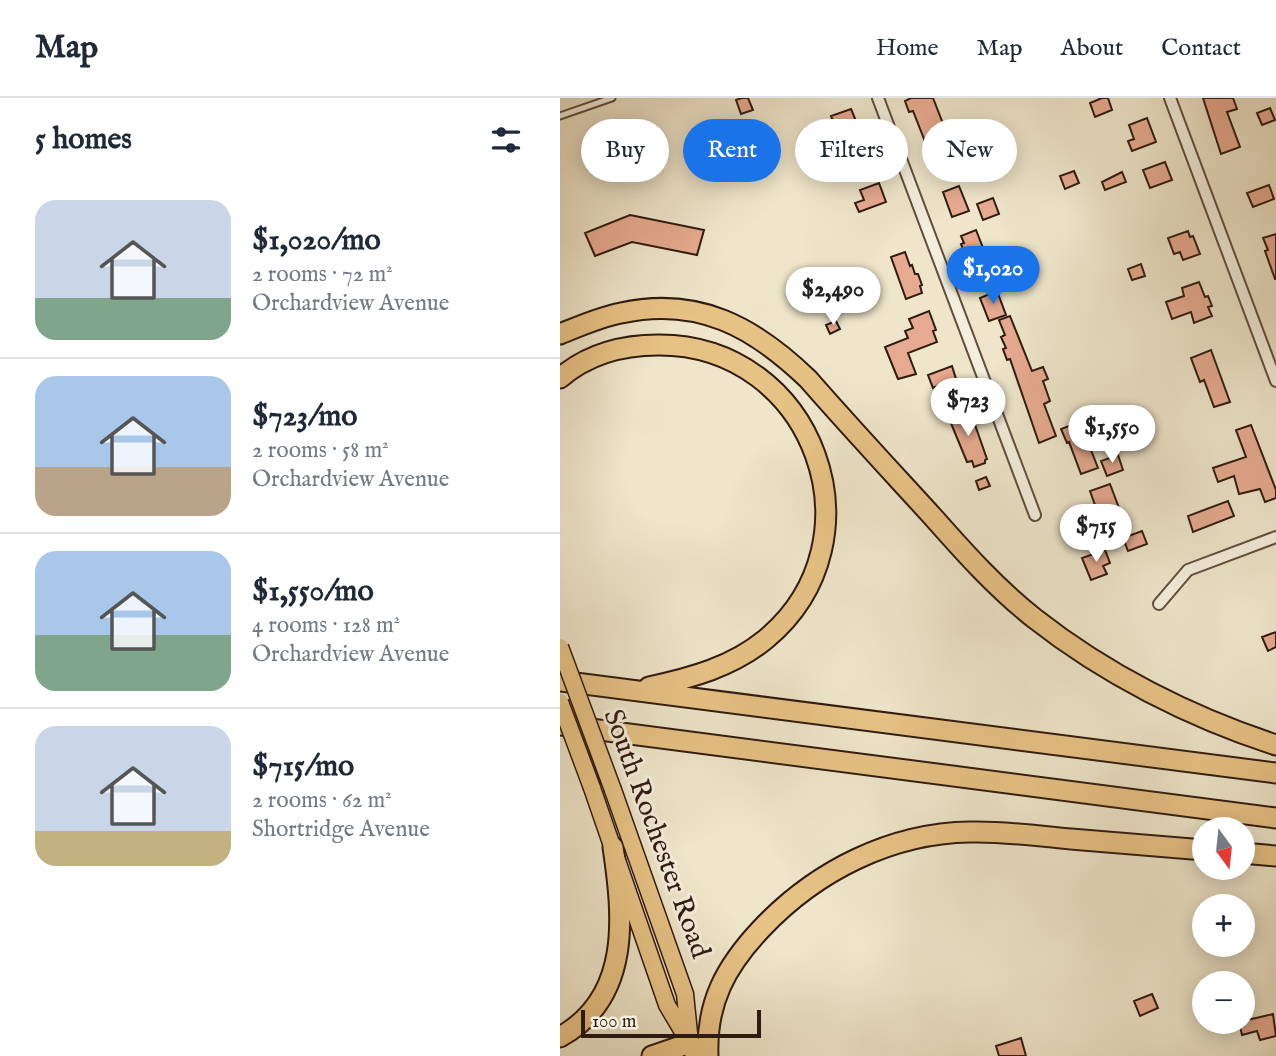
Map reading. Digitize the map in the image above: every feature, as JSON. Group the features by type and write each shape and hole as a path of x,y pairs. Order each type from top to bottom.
{"highway":[{"path":"560,334 618,313 676,307 706,313 758,337 789,360 808,379 978,567 1031,616 1069,645 1201,719 1276,746"},
{"path":"560,378 573,367 599,354 632,345 671,345 728,358 752,371 774,389 794,411 808,434 824,486 826,522 821,552 810,582 782,624 752,650 718,667 676,681 632,690"},
{"path":"560,681 1276,773"},
{"path":"560,725 1276,818"},
{"path":"708,1056 711,1016 719,985 752,939 794,898 838,867 858,858 892,845 926,837 969,832 1192,849"},
{"path":"560,1037 589,1013 605,991 616,963 621,935 621,902 613,847"},
{"path":"1255,854 1276,856"},
{"path":"652,1056 692,1049"}],"main road":[{"name":"South Rochester Road","path":"560,646 685,994 692,1049"},
{"name":"South Rochester Road","path":"560,702 667,1005 692,1049"}],"street":[{"path":"878,98 1035,515"},
{"path":"1170,98 1276,381"},
{"path":"1159,604 1188,570 1276,537"}],"lane":[{"path":"560,116 612,98"}],"building":[{"path":"748,98 753,110 741,114 736,100"},
{"path":"911,98 933,98 941,119 922,119 922,134 913,111 909,112 905,101"},
{"path":"1108,98 1112,110 1095,117 1090,103"},
{"path":"1203,98 1233,98 1237,109 1227,112 1240,147 1221,154"},
{"path":"1270,108 1275,120 1262,125 1257,113"},
{"path":"851,109 855,119 832,119 831,116"},
{"path":"1147,118 1156,142 1132,151 1128,141 1134,139 1129,125"},
{"path":"1165,162 1172,180 1150,188 1143,170"},
{"path":"1074,171 1079,183 1065,189 1060,176"},
{"path":"1122,172 1126,182 1105,190 1102,182"},
{"path":"879,183 886,202 859,212 855,203 864,200 860,190"},
{"path":"1269,185 1274,199 1253,207 1247,193"},
{"path":"959,186 969,211 952,217 943,192"},
{"path":"993,198 999,214 983,220 977,204"},
{"path":"630,215 704,230 697,255 632,242 595,256 585,233"},
{"path":"976,230 985,253 980,255 986,269 973,274 961,244 964,243 961,236"},
{"path":"1188,231 1190,237 1193,236 1200,254 1183,260 1180,252 1174,254 1168,238"},
{"path":"1276,234 1276,279 1275,279 1263,238"},
{"path":"905,252 922,285 922,293 906,299 891,257"},
{"path":"1141,264 1145,276 1132,280 1128,269"},
{"path":"1199,282 1212,306 1208,307 1212,316 1194,323 1191,312 1172,319 1166,302 1184,296 1182,288"},
{"path":"997,291 1006,315 989,321 980,298"},
{"path":"929,311 937,342 908,353 916,374 898,379 885,347 908,338 905,331 913,328 909,319"},
{"path":"1010,316 1032,371 1043,367 1048,379 1043,381 1050,401 1044,404 1056,436 1039,443 1010,359 1007,360 1003,349 1006,348 1001,337 1005,335 999,320"},
{"path":"836,321 840,329 830,334 826,325"},
{"path":"1211,350 1230,402 1214,407 1204,380 1200,382 1191,358"},
{"path":"952,366 956,379 951,381 952,385 941,389 939,385 933,388 928,375"},
{"path":"966,409 971,423 974,422 987,459 985,463 974,467 972,461 967,462 948,416"},
{"path":"1077,423 1098,468 1081,474 1061,429"},
{"path":"1251,425 1276,490 1276,498 1265,502 1260,489 1239,494 1234,476 1218,482 1213,468 1246,457 1236,430"},
{"path":"1118,455 1123,470 1107,476 1101,461"},
{"path":"986,477 990,486 979,490 976,481"},
{"path":"1110,484 1119,508 1096,519 1090,491"},
{"path":"1228,501 1234,516 1193,532 1188,516"},
{"path":"1142,531 1147,544 1128,551 1123,538"},
{"path":"1105,550 1110,563 1103,566 1107,574 1091,580 1082,558"},
{"path":"1276,632 1276,647 1268,651 1262,637"},
{"path":"1152,994 1158,1008 1140,1016 1134,1001"},
{"path":"1273,1014 1276,1036 1260,1040 1255,1032 1255,1018"},
{"path":"1021,1038 1026,1056 999,1056 996,1046"}]}
